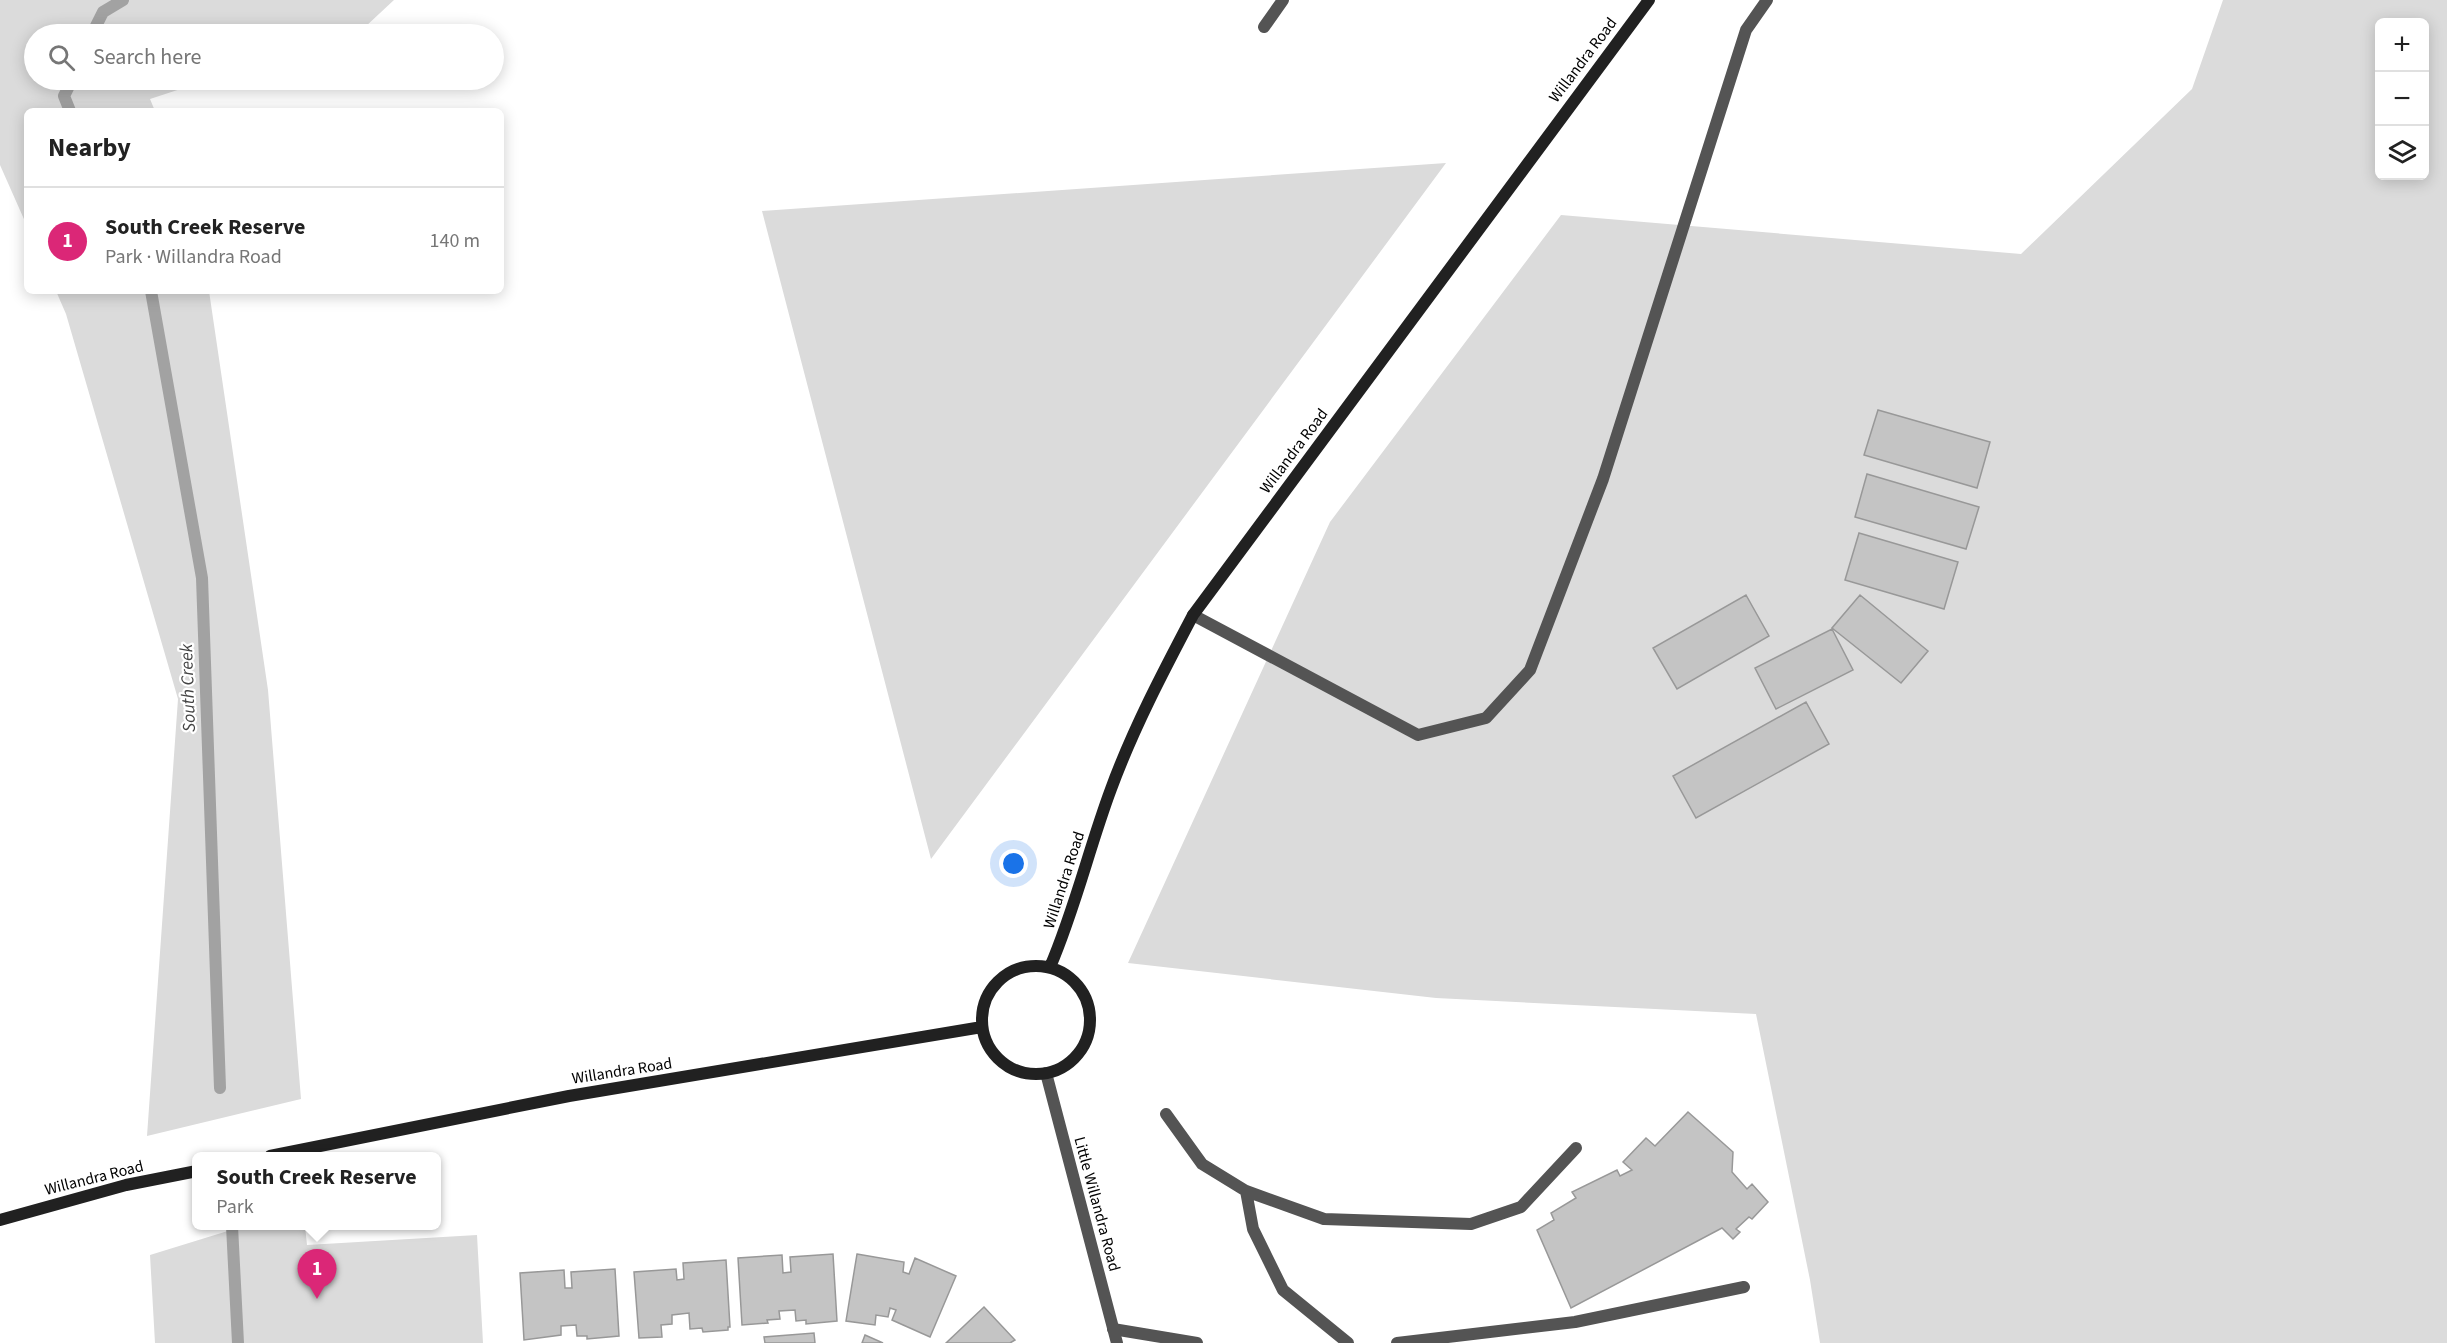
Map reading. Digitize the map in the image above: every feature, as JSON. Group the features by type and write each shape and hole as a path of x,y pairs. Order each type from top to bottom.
{"main road":[{"name":"Willandra Road","path":"1050,967 1064,935 1111,789 1148,701 1193,615 1648,0"},
{"path":"1029,966 1050,967 1067,975 1080,988 1088,1004 1091,1022 1087,1040 1078,1056 1063,1067 1046,1073 1028,1073 1011,1068 998,1058 987,1043 982,1027 984,1006 994,987 1010,973 1029,966"},
{"name":"Willandra Road","path":"290,1152 569,1096 982,1027"},
{"name":"Willandra Road","path":"0,1220 126,1185 192,1172"}],"street":[{"path":"1264,27 1283,0"},
{"path":"1193,615 1418,735 1486,718 1530,670 1603,478 1746,30 1767,0"},
{"name":"Little Willandra Road","path":"1046,1073 1117,1343"},
{"path":"1166,1114 1202,1164 1246,1191 1324,1219 1471,1224 1521,1207 1576,1148"},
{"path":"1246,1191 1253,1229 1283,1290 1348,1343"},
{"path":"1397,1343 1575,1322 1744,1287"},
{"path":"1113,1329 1197,1343"}],"shaded area":[{"path":"0,0 394,0 368,24 24,24 24,90 177,90 150,99 154,108 24,108 24,219 0,165"},
{"path":"2223,0 2447,0 2447,1343 1820,1343 1810,1280 1756,1014 1436,998 1128,963 1330,522 1561,215 2021,254 2192,89"},
{"path":"1446,163 931,859 762,211"},
{"path":"57,294 209,294 268,690 301,1099 147,1136 178,699 66,314"},
{"path":"231,1230 305,1230 307,1245 477,1235 483,1343 155,1343 150,1255"}],"building":[{"path":"1878,410 1990,442 1977,488 1864,455"},
{"path":"1867,474 1979,507 1966,549 1855,517"},
{"path":"1859,533 1958,562 1944,609 1845,580"},
{"path":"1746,595 1769,636 1677,689 1653,648"},
{"path":"1860,595 1928,651 1901,683 1832,628"},
{"path":"1832,629 1853,670 1776,709 1755,668"},
{"path":"1806,702 1829,744 1696,818 1673,776"},
{"path":"1688,1112 1733,1152 1732,1172 1747,1189 1752,1184 1768,1202 1752,1219 1749,1217 1736,1229 1740,1232 1733,1239 1722,1228 1571,1308 1537,1230 1554,1220 1551,1213 1576,1198 1572,1192 1617,1170 1620,1176 1632,1170 1623,1162 1646,1138 1655,1146"},
{"path":"833,1254 837,1321 806,1324 806,1320 796,1321 795,1310 779,1311 780,1319 767,1320 768,1323 742,1325 738,1258 782,1255 783,1273 791,1272 790,1257"},
{"path":"857,1254 904,1262 903,1272 909,1274 915,1258 956,1276 930,1337 892,1320 896,1310 890,1308 888,1317 876,1315 875,1325 846,1321"},
{"path":"726,1260 730,1327 728,1330 703,1332 702,1328 690,1329 689,1313 672,1315 672,1324 661,1325 662,1337 639,1338 634,1272 676,1269 677,1280 684,1279 683,1263"},
{"path":"615,1269 619,1336 587,1339 587,1336 577,1336 576,1325 561,1326 561,1335 524,1340 520,1273 564,1270 565,1288 572,1288 571,1272"},
{"path":"984,1307 1015,1340 1010,1343 946,1343"},
{"path":"814,1333 815,1343 765,1343 764,1337"},
{"path":"865,1335 883,1343 862,1343"}],"waterway":[{"name":"South Creek","path":"97,24 103,12 123,0"},
{"name":"South Creek","path":"67,90 64,96 69,108"},
{"name":"South Creek","path":"152,294 202,578 220,1088"},
{"name":"South Creek","path":"232,1230 238,1343"}],"place":[{"name":"South Creek Reserve","path":"317,1299"}]}
